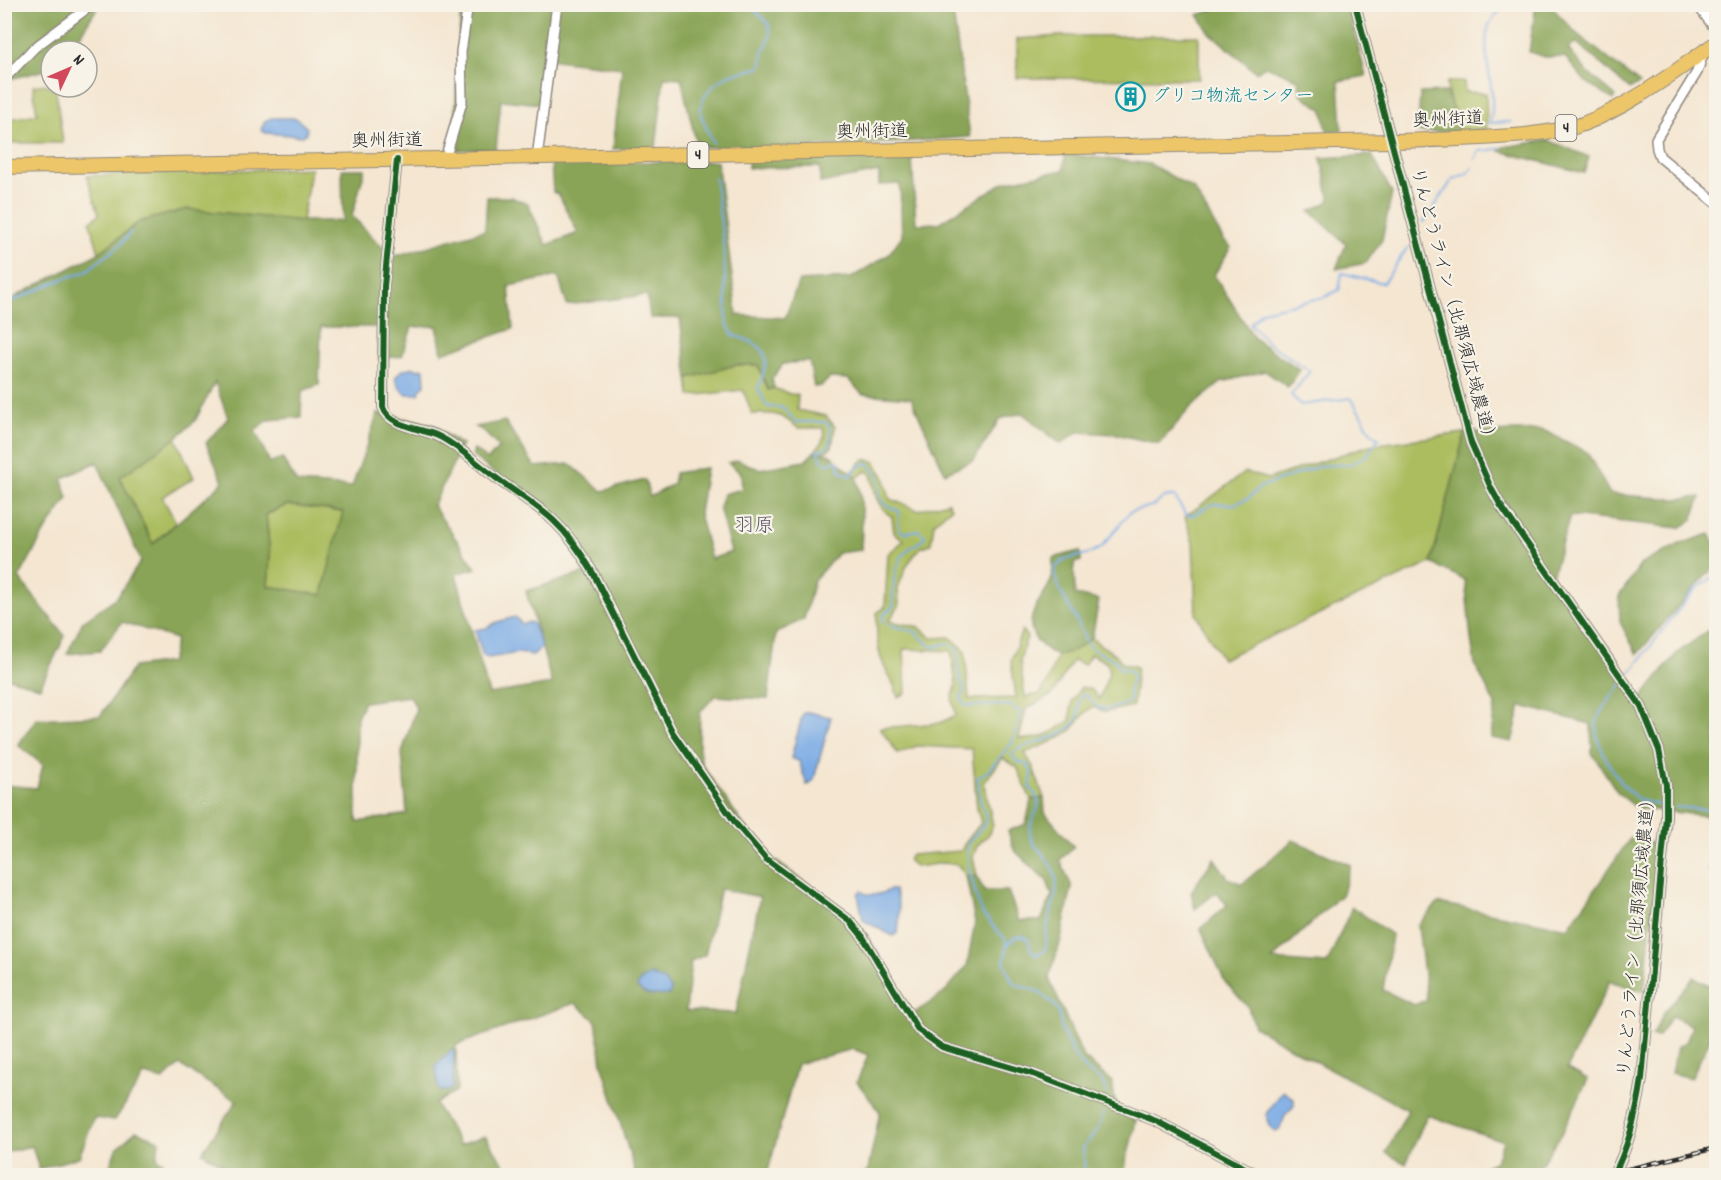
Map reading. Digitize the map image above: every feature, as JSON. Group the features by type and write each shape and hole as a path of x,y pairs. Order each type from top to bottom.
{"highway":[{"name":"奥州街道","path":"4,167 1392,141 1509,136 1554,131 1582,124 1607,114 1643,93 1716,43"}],"street":[{"path":"4,79 34,48 93,4"},
{"path":"444,159 462,102 461,52 468,4"},
{"path":"537,158 557,4"},
{"name":"りんどうライン（北那須広域農道）","path":"1355,4 1464,420 1482,468 1501,506 1641,706 1659,750 1666,785 1666,817 1642,1079 1634,1122 1620,1163 1613,1176"},
{"path":"1697,4 1716,30"},
{"path":"1704,51 1697,72 1656,139 1660,157 1716,203"},
{"path":"397,160 384,286 383,384 386,415 392,420 424,430 450,443 553,519 582,554 673,733 736,824 766,859 850,921 864,937 908,1015 923,1034 942,1047 1033,1074 1156,1121 1260,1176"}],"green space":[{"path":"5,5 99,5 78,39 39,39 39,72 5,80"},
{"path":"461,5 952,5 970,137 799,147 697,147 681,78 664,77 656,147 613,149 622,68 547,59 541,104 501,100 496,149 453,150"},
{"path":"1216,5 1347,5 1366,76 1339,81 1342,130 1327,131 1323,110 1301,94 1298,79 1266,66 1256,72 1210,33 1198,15 1215,9"},
{"path":"1536,5 1550,5 1576,33 1640,84 1629,89 1576,42 1568,49 1588,73 1615,96 1613,100 1585,81 1565,57 1545,57 1529,52"},
{"path":"1060,36 1199,36 1199,79 1017,78 1017,39"},
{"path":"1447,82 1464,82 1465,92 1486,93 1487,129 1457,132"},
{"path":"39,85 39,99 57,99 63,143 5,143 5,120 37,114 33,86"},
{"path":"1446,92 1457,121 1457,132 1418,132 1420,93"},
{"path":"1548,140 1589,157 1584,173 1500,151 1504,147"},
{"path":"1065,154 1150,164 1194,189 1224,241 1231,247 1214,275 1254,338 1300,370 1288,387 1265,371 1222,382 1191,407 1159,444 1116,434 1077,432 1061,444 1022,413 1000,419 974,460 945,473 911,398 862,394 848,379 830,378 821,386 814,387 809,361 783,364 772,379 774,388 768,390 758,365 735,365 688,378 680,318 650,318 647,295 567,305 558,276 509,286 513,329 442,353 437,326 412,327 402,356 379,359 379,327 321,327 319,385 302,391 301,417 269,420 255,430 270,463 282,458 297,483 352,487 378,413 430,424 462,445 433,506 476,568 456,574 489,694 552,684 526,591 588,572 554,518 472,456 474,450 488,460 499,447 476,427 505,421 535,467 570,464 602,491 645,480 650,497 673,484 675,473 706,468 699,514 711,559 731,552 719,507 723,494 742,489 741,473 728,463 738,460 759,469 805,461 813,453 825,453 851,472 858,482 860,491 861,550 838,553 814,580 804,619 776,633 768,699 715,696 700,712 699,749 702,765 750,834 773,859 840,907 864,930 913,1014 944,993 967,966 975,922 966,876 977,876 984,891 1008,891 1019,921 1041,921 1052,895 1047,881 1014,850 1008,831 1026,824 1031,800 1044,798 1045,813 1074,847 1060,860 1072,887 1060,943 1049,978 1083,1057 1112,1082 1117,1111 1136,1121 1123,1175 862,1175 868,1170 880,1112 857,1082 868,1055 853,1049 797,1064 767,1175 636,1175 602,1063 596,1021 575,1003 456,1045 457,1090 435,1104 460,1145 485,1136 511,1175 305,1176 302,1173 298,1176 239,1175 202,1152 237,1101 180,1065 163,1080 144,1075 115,1120 94,1118 79,1157 39,1169 32,1146 5,1152 4,785 37,788 43,765 18,745 36,719 100,716 134,667 171,662 176,639 122,622 100,651 67,654 83,621 117,597 141,561 97,462 62,479 68,498 44,533 19,578 65,636 40,687 5,677 5,306 17,296 99,253 139,222 187,209 302,221 343,221 342,169 365,169 352,216 392,257 485,230 487,197 511,197 528,204 547,245 578,233 559,195 553,192 551,163 717,161 737,315 785,318 799,281 851,278 888,255 902,236 900,184 879,185 879,172 820,183 820,167 748,168 748,158 912,158 916,224 939,223 1004,182 1064,170","holes":["215,382 228,418 206,443 223,482 153,544 120,477 176,438 195,421","287,505 343,512 322,595 268,586 270,556 266,514","410,696 416,708 402,753 407,814 357,822 357,717 364,702","720,889 760,897 736,1013 686,1011 691,961 705,955"]},
{"path":"1372,155 1392,193 1382,240 1366,263 1336,269 1346,244 1310,211 1330,201 1321,158"},
{"path":"311,168 302,221 187,209 139,222 99,253 90,222 99,214 87,176"},
{"path":"735,365 758,365 768,390 774,388 798,395 797,410 826,416 835,427 832,447 824,452 813,453 825,435 823,428 798,428 777,415 752,414 743,390 690,396 688,378"},
{"path":"1543,430 1587,452 1610,494 1674,499 1701,497 1692,520 1680,528 1570,516 1550,582 1641,699 1677,653 1716,625 1716,848 1708,816 1637,808 1618,793 1592,753 1591,724 1521,706 1512,742 1491,738 1495,705 1475,664 1465,580 1431,563 1465,433"},
{"path":"1465,433 1431,563 1222,659 1196,614 1193,543 1185,517 1245,472 1268,479 1370,445"},
{"path":"176,438 194,478 162,497 176,522 153,544 120,477"},
{"path":"864,459 874,461 884,476 890,499 918,510 948,502 951,508 934,523 931,544 920,548 907,565 898,588 899,606 889,621 919,627 932,638 950,637 965,650 969,699 1016,698 1011,661 1022,630 1027,637 1020,660 1025,697 1040,694 1047,683 1057,656 1074,650 1092,638 1116,655 1122,663 1137,667 1133,706 1106,712 1093,707 1086,711 1070,731 1054,741 1025,753 1033,767 1044,798 1031,800 1017,767 1003,758 984,782 993,826 977,846 973,858 977,876 966,876 958,865 944,863 916,867 908,860 911,855 961,851 981,823 977,808 972,749 917,746 898,754 880,728 940,723 956,715 952,699 956,686 951,651 904,649 906,693 898,697 879,653 877,613 885,607 888,554 904,540 894,533 892,517 879,503 871,474 866,471 857,478 852,472","holes":["1091,654 1107,663 1109,673 1099,699 1091,689 1081,687 1072,701 1070,720 1047,735 1019,739 1026,709 1052,695 1073,660 1084,665"]},
{"path":"287,505 343,512 322,595 268,586 270,556 266,515"},
{"path":"1710,534 1716,545 1716,566 1637,654 1620,622 1619,596 1641,564 1680,544"},
{"path":"1080,551 1081,561 1074,563 1075,595 1099,600 1092,638 1074,650 1057,656 1035,638 1032,633 1031,619 1051,582 1053,558"},
{"path":"1631,837 1659,845 1644,992 1610,981 1567,1069 1588,1079 1564,1129 1534,1175 1474,1175 1475,1171 1496,1161 1503,1141 1427,1115 1406,1164 1386,1153 1408,1110 1254,1026 1248,1007 1225,982 1201,929 1227,905 1217,892 1195,909 1191,892 1214,858 1228,878 1242,884 1293,840 1351,865 1343,893 1272,960 1327,964 1352,907 1392,935 1383,990 1414,1005 1427,1000 1418,925 1438,903 1568,928"},
{"path":"1694,977 1716,989 1716,1027 1691,1078 1671,1073 1677,1047 1686,1042 1692,1026 1672,1016 1657,1037 1652,1035 1665,1011"},
{"path":"136,1131 159,1140 157,1158 181,1175 107,1175 116,1149"}],"water":[{"path":"271,118 296,118 307,128 306,134 302,136 266,133 261,130 265,121"},
{"path":"412,367 418,370 424,369 425,385 420,389 419,394 406,394 399,387 395,378 401,371"},
{"path":"515,617 522,624 530,622 533,624 542,647 533,655 518,653 488,658 483,656 475,630"},
{"path":"808,712 831,717 814,779 807,785 799,761 791,758 802,716"},
{"path":"894,890 899,911 898,932 893,936 863,920 858,894 861,891 875,895"},
{"path":"651,975 664,981 671,990 669,995 647,994 640,991 637,987 641,980"},
{"path":"452,1049 454,1051 453,1087 448,1091 440,1091 436,1066"},
{"path":"1283,1091 1294,1099 1294,1106 1286,1114 1279,1130 1275,1131 1269,1126 1266,1114"}],"waterway":[{"path":"713,143 700,113 703,99 713,86 728,75 759,68 770,37 769,24 748,4"},
{"path":"1503,4 1489,25 1486,40 1492,98 1490,123 1511,122"},
{"path":"1475,159 1479,151 1500,147"},
{"path":"1424,222 1453,179 1468,173 1472,168"},
{"path":"715,178 723,239 727,323 733,335 754,343 764,353 765,366 758,388 766,405 785,410 796,422 826,422 830,427 831,440 826,448 817,451 822,460 828,464 835,460 839,462 840,471 850,476 858,467 868,463 878,476 881,500 884,504 899,511 899,530 904,533 918,530 925,536 900,559 894,582 893,606 883,616 883,622 917,633 933,647 946,643 958,651 958,670 964,690 961,699 966,706 1011,705 1021,711 1012,743 987,772 978,777 980,799 987,821 968,843 968,866 984,916 1005,939 1007,945 1004,961 1011,979 1017,985 1040,992 1058,1009 1062,1031 1074,1055 1087,1071 1102,1081 1107,1094"},
{"path":"4,307 8,303 65,278 85,272 120,245 131,232"},
{"path":"1007,945 1014,938 1021,936 1028,939 1031,950 1036,955 1045,951 1047,928 1056,889 1055,873 1030,834 1030,827 1038,806 1036,795 1030,788 1032,775 1028,765 1016,761 1012,755 1025,746 1062,733 1072,725 1078,717 1079,701 1083,694 1089,697 1097,707 1106,709 1129,702 1129,689 1133,678 1131,671 1120,669 1111,658 1090,647 1060,590 1054,569 1063,560 1101,548 1130,512 1155,505 1164,497 1175,497 1185,514 1191,516 1213,504 1235,504 1249,498 1260,487 1320,466 1351,464 1367,455 1379,438 1371,432 1351,398 1301,405 1291,395 1310,371 1268,343 1250,324 1262,311 1325,297 1339,290 1342,273 1383,283 1408,247"},
{"path":"1630,673 1697,588 1716,575"},
{"path":"1623,683 1598,717 1596,727 1598,738 1614,773 1630,792 1639,799 1659,805"},
{"path":"1676,807 1710,810 1712,815 1711,865 1708,870 1716,874"},
{"path":"1085,1176 1083,1148 1098,1129 1104,1113"}],"railway":[{"path":"1599,1176 1716,1148"}],"cycle path":[{"path":"1355,4 1471,443 1501,506 1641,706 1659,750 1666,785 1666,817 1642,1079 1632,1129 1613,1176"},
{"path":"397,160 384,286 383,407 386,414 399,423 431,433 452,444 539,508 565,533 593,573 673,733 736,824 766,859 850,921 863,937 918,1030 942,1047 1033,1074 1156,1121 1260,1176"}],"place":[{"name":"グリコ物流センター","path":"1131,97"}],"district":[{"name":"羽原","path":"754,527"}]}
